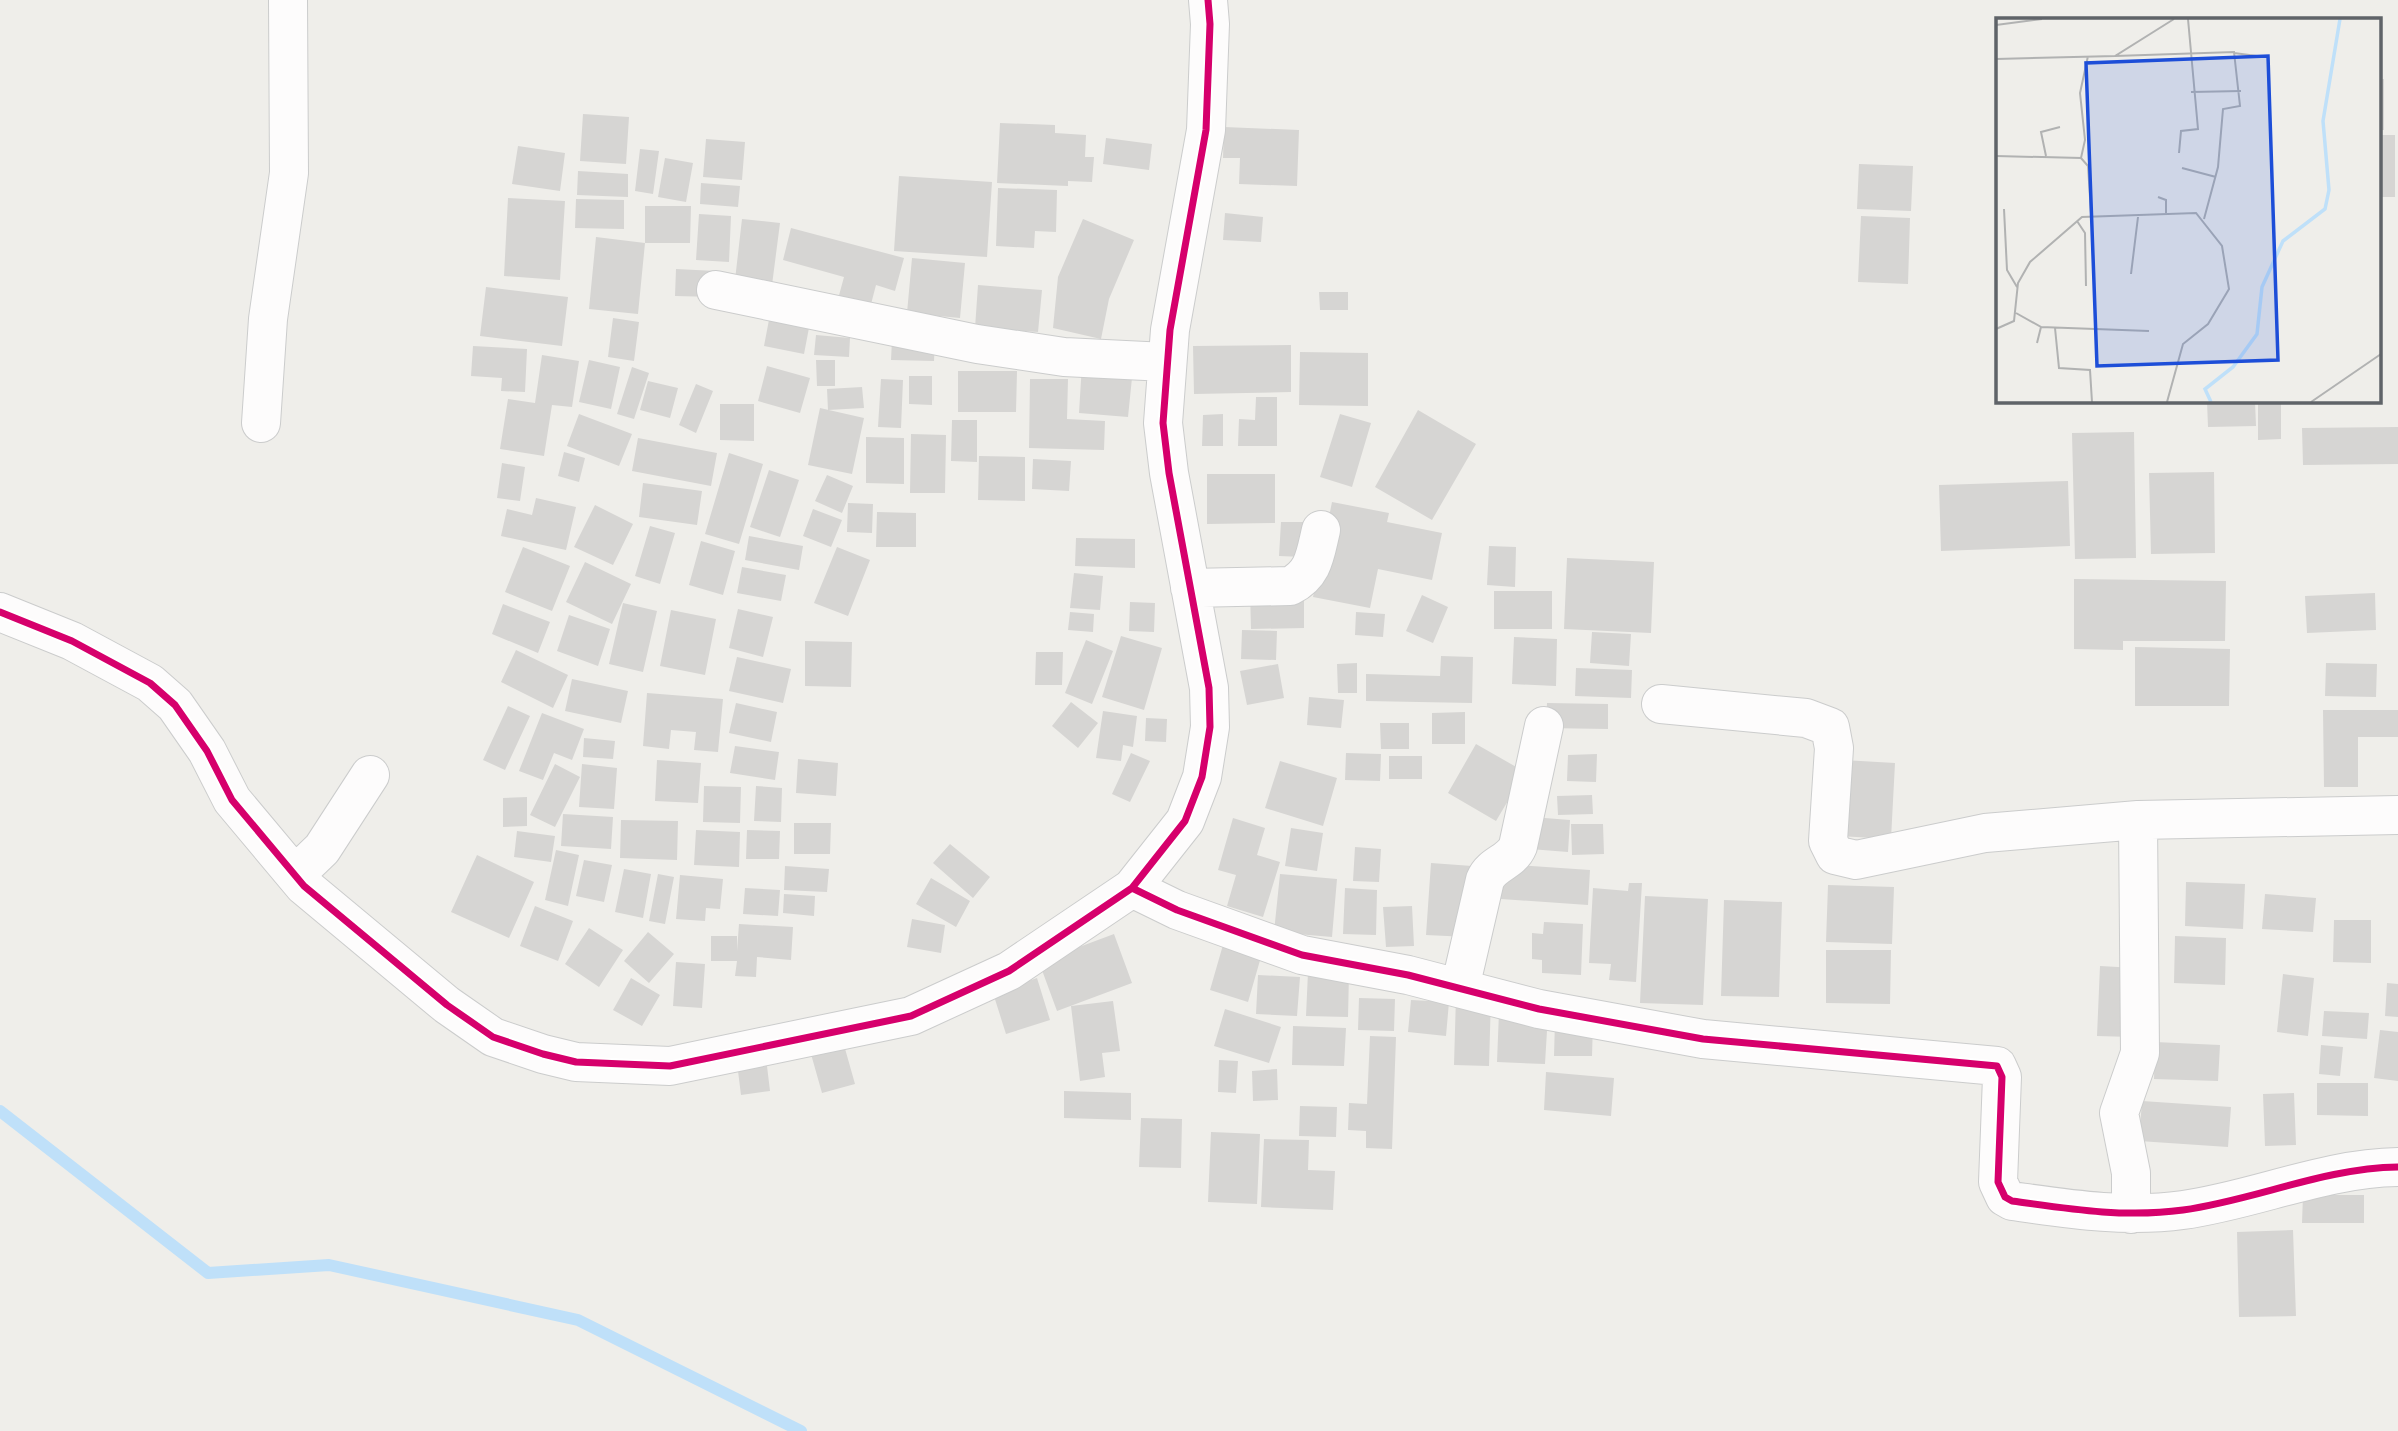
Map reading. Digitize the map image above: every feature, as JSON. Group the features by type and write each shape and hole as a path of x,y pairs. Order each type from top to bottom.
{"street":[{"path":"261,424 268,319 289,173 288,0"},
{"path":"0,612 82,646 150,683 175,705 207,751 232,800 308,863 447,1006 493,1037 543,1055 625,1066 670,1066 911,1016 1009,971 1132,888 1185,821 1202,777 1210,727 1209,688 1169,473 1163,423 1147,361 1206,130 1208,0"},
{"path":"716,290 977,344 1064,357 1147,361"},
{"path":"1190,587 1290,586 1303,579 1313,564 1321,530"},
{"path":"1661,704 1806,718 1830,727 1834,748 1828,841 1835,855 1846,860 1885,856 1985,833 2137,820 2398,815"},
{"path":"1460,988 1485,880 1492,869 1513,857 1518,846 1544,726"},
{"path":"308,863 370,775"},
{"path":"2131,1214 2131,1173 2119,1113 2140,1053 2137,820"},
{"path":"1132,888 1177,910 1302,955 1408,975 1539,1009 1703,1039 1999,1067 2002,1077 1998,1182 2005,1197 2012,1201 2081,1211 2131,1214 2182,1210 2324,1177 2398,1167"}],"building":[{"path":"2380,79 2384,79 2384,130 2380,130"},
{"path":"583,114 629,117 626,164 580,161"},
{"path":"1000,123 1055,125 1055,133 1086,135 1085,157 1094,157 1092,182 1068,181 1068,186 997,183"},
{"path":"1224,127 1299,130 1297,186 1239,184 1240,158 1223,158"},
{"path":"2380,135 2395,135 2395,197 2380,197"},
{"path":"1106,138 1152,144 1149,170 1103,164"},
{"path":"706,139 745,142 742,180 703,177"},
{"path":"518,146 565,153 560,191 512,184"},
{"path":"640,149 659,151 653,194 635,191"},
{"path":"665,158 693,163 686,202 658,197"},
{"path":"1859,164 1913,166 1911,211 1857,209"},
{"path":"578,171 628,174 628,197 577,195"},
{"path":"899,176 992,182 987,257 894,251"},
{"path":"701,183 740,186 738,207 700,204"},
{"path":"998,188 1057,190 1056,232 1035,231 1034,248 996,246"},
{"path":"508,198 565,201 560,280 504,276"},
{"path":"576,199 624,200 624,229 575,228"},
{"path":"645,206 691,206 690,243 645,243"},
{"path":"1225,213 1263,217 1261,242 1223,240"},
{"path":"699,214 731,216 729,262 696,260"},
{"path":"1861,216 1910,218 1908,284 1858,282"},
{"path":"742,219 780,223 772,285 735,280"},
{"path":"1083,219 1134,240 1109,299 1101,339 1053,328 1058,277"},
{"path":"791,228 904,258 895,291 876,285 870,308 838,299 844,277 783,260"},
{"path":"596,237 645,243 638,314 589,309"},
{"path":"912,258 965,263 960,318 907,313"},
{"path":"676,269 716,271 715,297 675,296"},
{"path":"978,285 1042,290 1038,332 975,328"},
{"path":"486,287 568,297 562,346 480,336"},
{"path":"1319,292 1348,292 1348,310 1320,310"},
{"path":"772,304 812,312 804,354 764,346"},
{"path":"613,318 639,322 634,361 608,357"},
{"path":"816,335 850,338 849,357 814,355"},
{"path":"892,340 935,341 934,361 891,360"},
{"path":"1291,345 1291,392 1194,394 1193,346"},
{"path":"473,346 527,349 525,392 501,391 502,378 471,376"},
{"path":"1300,352 1368,353 1368,406 1299,405"},
{"path":"542,355 579,361 572,407 552,405 544,456 500,449 508,399 535,403"},
{"path":"589,360 620,367 611,409 579,402"},
{"path":"816,360 835,360 835,386 817,386"},
{"path":"1082,364 1133,368 1128,417 1079,413"},
{"path":"767,366 810,378 800,413 758,401"},
{"path":"632,367 649,373 634,419 617,414"},
{"path":"958,371 1017,371 1016,412 958,412"},
{"path":"909,376 932,376 932,405 909,404"},
{"path":"881,379 903,380 901,428 878,427"},
{"path":"1030,379 1068,379 1067,419 1105,421 1104,450 1029,448"},
{"path":"648,381 678,388 670,418 640,410"},
{"path":"696,384 713,391 696,433 679,425"},
{"path":"862,387 864,408 828,410 827,389"},
{"path":"1256,397 1277,397 1277,446 1238,446 1239,419 1255,420"},
{"path":"2207,402 2255,402 2256,426 2208,427"},
{"path":"2258,402 2281,402 2281,439 2258,440"},
{"path":"720,404 754,404 754,441 720,440"},
{"path":"820,408 864,418 852,474 808,465"},
{"path":"1418,410 1476,444 1432,520 1375,487"},
{"path":"579,414 632,434 619,466 567,446"},
{"path":"1223,414 1223,446 1202,446 1203,415"},
{"path":"1340,414 1371,423 1352,487 1320,477"},
{"path":"952,420 977,420 977,462 951,461"},
{"path":"2398,427 2398,464 2303,465 2302,428"},
{"path":"2134,432 2136,558 2075,559 2072,433"},
{"path":"911,434 946,435 945,493 910,493"},
{"path":"866,437 904,438 904,484 866,483"},
{"path":"638,438 717,453 711,486 632,471"},
{"path":"564,452 585,458 579,482 558,476"},
{"path":"729,453 763,464 739,544 705,534"},
{"path":"979,456 1025,457 1025,501 978,500"},
{"path":"1033,459 1071,461 1069,491 1032,489"},
{"path":"502,463 525,467 520,501 497,498"},
{"path":"769,470 799,480 780,537 750,527"},
{"path":"2214,472 2215,553 2151,554 2149,473"},
{"path":"1207,474 1275,474 1275,523 1207,524"},
{"path":"827,475 853,486 842,513 815,501"},
{"path":"2068,481 2070,546 1941,551 1939,485"},
{"path":"643,483 702,491 697,525 639,517"},
{"path":"536,498 576,507 566,550 501,536 507,509 532,515"},
{"path":"1332,502 1389,513 1387,522 1442,533 1432,580 1378,569 1370,608 1313,597"},
{"path":"848,503 873,504 872,533 847,532"},
{"path":"595,505 633,524 613,565 574,547"},
{"path":"813,509 842,520 831,547 803,536"},
{"path":"877,512 916,513 916,547 876,547"},
{"path":"1281,522 1304,522 1303,557 1279,556"},
{"path":"650,526 675,533 660,584 635,576"},
{"path":"749,536 803,546 799,570 745,560"},
{"path":"1076,538 1135,539 1135,568 1075,566"},
{"path":"701,541 735,551 723,595 689,585"},
{"path":"1489,546 1516,547 1515,587 1487,585"},
{"path":"523,547 570,566 552,611 505,592"},
{"path":"837,547 870,560 848,616 814,603"},
{"path":"1567,558 1654,562 1651,633 1564,629"},
{"path":"585,562 631,584 612,624 566,602"},
{"path":"742,567 786,575 781,601 737,593"},
{"path":"1074,573 1103,576 1100,610 1070,608"},
{"path":"2074,579 2226,581 2225,641 2123,641 2123,650 2074,649"},
{"path":"1304,590 1304,628 1251,629 1250,591"},
{"path":"1494,591 1552,591 1552,629 1494,629"},
{"path":"2375,593 2376,630 2307,633 2305,596"},
{"path":"1422,595 1448,607 1433,643 1406,631"},
{"path":"1130,602 1155,603 1154,632 1129,631"},
{"path":"623,603 657,611 643,672 609,664"},
{"path":"503,604 550,622 538,653 492,634"},
{"path":"738,609 773,617 763,657 729,648"},
{"path":"671,610 716,619 705,675 660,666"},
{"path":"1070,612 1094,614 1093,632 1068,630"},
{"path":"1356,612 1385,614 1383,637 1355,635"},
{"path":"569,615 610,629 598,666 557,651"},
{"path":"1242,630 1277,631 1276,660 1241,659"},
{"path":"1592,632 1631,634 1629,666 1590,663"},
{"path":"1121,636 1162,648 1144,710 1102,697"},
{"path":"1514,637 1557,639 1556,686 1512,684"},
{"path":"1086,640 1113,651 1092,704 1065,693"},
{"path":"805,641 852,642 851,687 805,686"},
{"path":"2135,647 2230,649 2229,706 2135,706"},
{"path":"516,650 568,675 553,708 501,682"},
{"path":"1036,652 1063,652 1062,685 1035,685"},
{"path":"1441,656 1473,657 1472,703 1366,701 1366,674 1440,676"},
{"path":"737,657 791,669 783,703 729,691"},
{"path":"1357,663 1357,693 1338,693 1337,664"},
{"path":"2326,663 2377,664 2376,697 2325,696"},
{"path":"1278,664 1284,698 1247,705 1240,671"},
{"path":"1576,668 1632,670 1631,698 1575,696"},
{"path":"572,679 628,691 621,723 565,711"},
{"path":"647,693 723,699 718,752 694,750 696,732 671,730 669,749 643,746"},
{"path":"1309,697 1344,700 1341,728 1307,725"},
{"path":"1071,702 1098,723 1078,748 1052,726"},
{"path":"736,703 777,712 771,742 729,733"},
{"path":"1547,703 1608,704 1608,729 1546,728"},
{"path":"508,706 530,716 505,770 483,760"},
{"path":"2323,710 2398,710 2398,737 2358,737 2358,787 2324,787"},
{"path":"1103,711 1137,716 1133,747 1123,745 1121,761 1096,758"},
{"path":"1465,712 1465,744 1432,744 1432,713"},
{"path":"542,713 584,729 572,760 554,753 543,780 519,771"},
{"path":"1146,718 1167,719 1166,742 1145,741"},
{"path":"1380,723 1409,723 1409,749 1381,749"},
{"path":"584,738 615,741 613,759 583,757"},
{"path":"1476,744 1525,772 1496,821 1448,793"},
{"path":"735,746 779,752 775,780 730,773"},
{"path":"1131,753 1150,761 1130,802 1112,794"},
{"path":"1346,753 1381,754 1380,781 1345,780"},
{"path":"1597,754 1596,782 1567,781 1568,755"},
{"path":"1389,756 1422,756 1422,779 1389,779"},
{"path":"798,759 838,763 836,796 796,793"},
{"path":"657,760 701,763 698,803 655,801"},
{"path":"1843,760 1895,763 1891,839 1839,836"},
{"path":"1280,761 1337,778 1323,826 1265,808"},
{"path":"555,764 580,777 555,827 530,815"},
{"path":"582,764 617,768 614,809 579,807"},
{"path":"704,786 741,787 740,823 703,822"},
{"path":"756,786 782,788 781,822 754,821"},
{"path":"1592,795 1593,814 1558,815 1557,796"},
{"path":"527,797 527,826 503,827 503,798"},
{"path":"563,814 613,817 611,849 561,846"},
{"path":"1532,817 1570,820 1568,852 1530,849"},
{"path":"1233,818 1265,828 1257,855 1280,862 1263,917 1227,906 1236,875 1218,870"},
{"path":"621,820 678,821 677,860 620,858"},
{"path":"794,823 831,823 830,854 794,854"},
{"path":"1571,824 1603,824 1604,854 1572,855"},
{"path":"1291,828 1323,833 1317,871 1285,866"},
{"path":"696,830 740,832 739,867 694,865"},
{"path":"747,830 780,831 779,859 746,859"},
{"path":"517,831 555,836 551,862 514,857"},
{"path":"950,844 990,877 973,898 933,863"},
{"path":"1355,847 1381,849 1379,882 1353,881"},
{"path":"556,850 579,855 568,906 545,900"},
{"path":"477,855 534,882 509,938 451,912"},
{"path":"584,860 612,865 604,902 576,896"},
{"path":"1431,863 1472,866 1468,937 1426,935"},
{"path":"1503,864 1590,870 1588,905 1501,899"},
{"path":"785,866 829,869 827,892 784,890"},
{"path":"624,869 651,874 643,918 615,912"},
{"path":"658,874 674,877 665,924 649,921"},
{"path":"1280,874 1337,879 1332,937 1274,932"},
{"path":"680,875 723,879 720,909 706,908 705,921 676,919"},
{"path":"931,878 970,901 956,927 916,904"},
{"path":"2186,882 2245,884 2243,929 2185,926"},
{"path":"1629,883 1642,883 1636,982 1609,980 1611,964 1589,963 1593,888 1628,891"},
{"path":"1828,885 1894,887 1892,944 1826,942"},
{"path":"745,888 780,890 778,916 743,914"},
{"path":"1345,888 1377,890 1376,935 1343,934"},
{"path":"784,894 815,896 814,916 783,913"},
{"path":"2265,894 2316,898 2313,932 2262,929"},
{"path":"1645,896 1708,899 1703,1005 1640,1003"},
{"path":"1724,900 1782,902 1779,997 1721,996"},
{"path":"535,906 573,921 558,961 520,946"},
{"path":"1412,906 1414,946 1386,947 1383,907"},
{"path":"912,919 945,925 941,953 907,947"},
{"path":"2334,920 2371,920 2371,963 2333,962"},
{"path":"1544,922 1583,924 1581,975 1542,973 1542,960 1532,959 1532,933 1543,934"},
{"path":"739,924 793,927 791,960 757,957 756,977 735,976 737,961 711,961 711,936 737,936 737,951"},
{"path":"589,928 623,950 599,987 565,964"},
{"path":"1227,931 1265,943 1248,1002 1210,990"},
{"path":"648,932 674,954 649,983 624,961"},
{"path":"1114,934 1132,983 1057,1011 1039,962"},
{"path":"2175,936 2226,938 2225,985 2174,983"},
{"path":"1826,950 1891,950 1890,1004 1826,1003"},
{"path":"676,962 705,964 702,1008 673,1006"},
{"path":"2100,966 2136,968 2132,1037 2097,1036"},
{"path":"1308,972 1349,974 1348,1017 1306,1016"},
{"path":"2283,974 2314,978 2308,1036 2277,1032"},
{"path":"1258,975 1300,977 1297,1016 1256,1014"},
{"path":"631,978 660,995 642,1026 613,1010"},
{"path":"1037,978 1050,1020 1006,1034 993,993"},
{"path":"2387,983 2398,984 2398,1017 2385,1016"},
{"path":"1456,996 1491,997 1489,1066 1454,1065"},
{"path":"1359,998 1395,999 1394,1031 1358,1030"},
{"path":"1411,1000 1449,1002 1446,1036 1408,1032"},
{"path":"1113,1001 1120,1051 1102,1053 1105,1077 1080,1081 1071,1006"},
{"path":"1225,1009 1281,1027 1269,1063 1214,1046"},
{"path":"2324,1011 2369,1013 2367,1039 2322,1036"},
{"path":"1499,1012 1548,1014 1545,1064 1497,1062"},
{"path":"1555,1021 1593,1022 1592,1056 1554,1056"},
{"path":"1293,1026 1346,1028 1344,1066 1292,1065"},
{"path":"2380,1030 2398,1032 2398,1081 2374,1078"},
{"path":"1370,1036 1396,1037 1392,1149 1366,1148 1366,1131 1348,1130 1349,1103 1367,1104"},
{"path":"842,1038 855,1084 822,1093 809,1047"},
{"path":"2155,1042 2220,1045 2218,1081 2154,1079"},
{"path":"2321,1045 2343,1047 2340,1076 2319,1074"},
{"path":"1219,1060 1238,1061 1236,1093 1218,1092"},
{"path":"767,1066 770,1091 741,1095 738,1071"},
{"path":"1277,1069 1278,1100 1253,1101 1252,1071"},
{"path":"1546,1072 1614,1078 1611,1116 1544,1110"},
{"path":"2317,1083 2368,1083 2368,1116 2317,1115"},
{"path":"1064,1091 1131,1093 1131,1120 1064,1118"},
{"path":"2294,1093 2296,1145 2265,1146 2263,1094"},
{"path":"2142,1101 2231,1107 2228,1147 2139,1141"},
{"path":"1300,1106 1337,1107 1336,1137 1299,1136"},
{"path":"1141,1118 1182,1119 1181,1168 1139,1167"},
{"path":"1211,1132 1260,1134 1257,1204 1208,1202"},
{"path":"1264,1139 1309,1140 1308,1170 1335,1171 1333,1210 1261,1207"},
{"path":"2303,1195 2364,1195 2364,1223 2302,1223"},
{"path":"2293,1230 2296,1316 2239,1317 2237,1232"}],"waterway":[{"path":"0,1111 208,1273 329,1265 578,1320 801,1431"}],"cycle path":[{"path":"0,612 72,641 150,683 175,705 207,751 232,800 304,886 447,1005 493,1037 576,1062 670,1066 911,1016 1009,971 1132,888 1185,821 1202,777 1210,727 1209,688 1169,473 1163,423 1170,330 1206,130 1210,24 1208,0"},
{"path":"1132,888 1177,910 1302,955 1408,975 1539,1009 1703,1039 1997,1066 2002,1077 1998,1182 2005,1197 2012,1201 2097,1212 2161,1212 2210,1205 2316,1178 2398,1167"}]}
